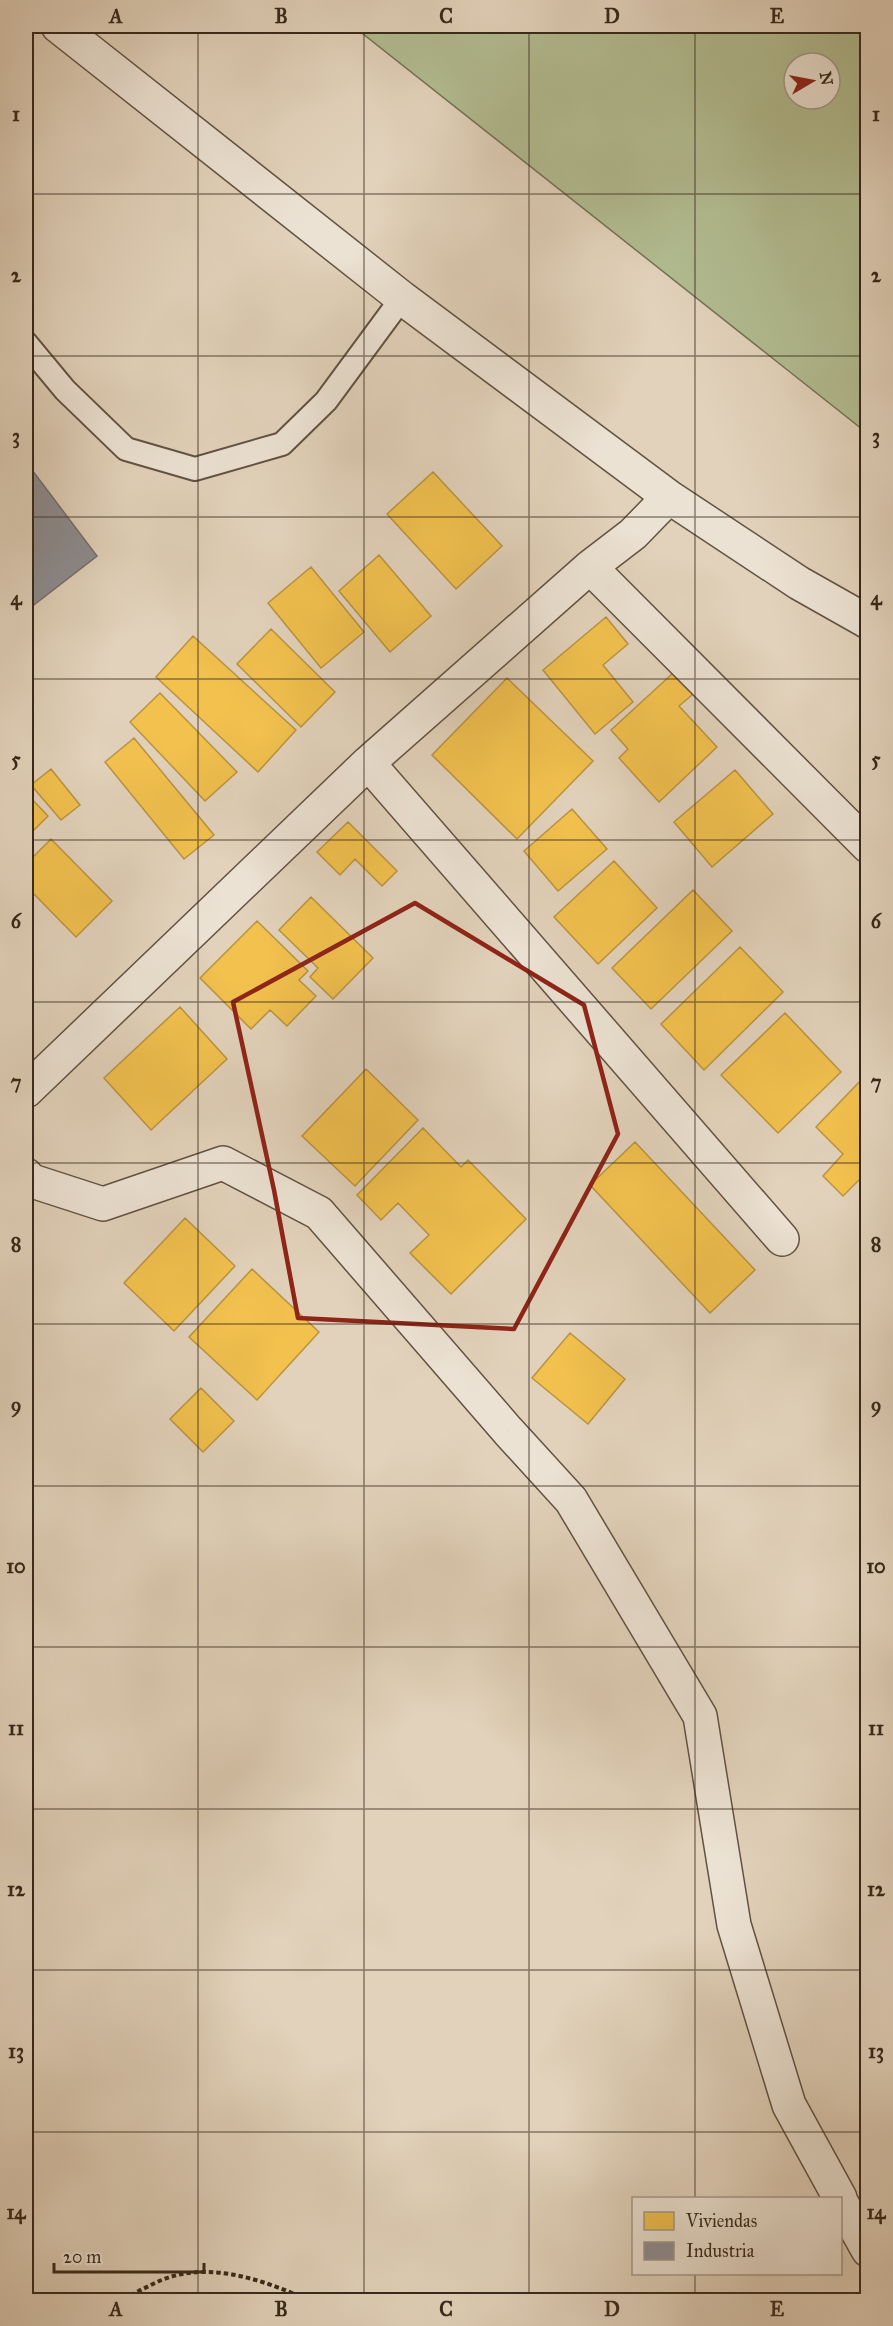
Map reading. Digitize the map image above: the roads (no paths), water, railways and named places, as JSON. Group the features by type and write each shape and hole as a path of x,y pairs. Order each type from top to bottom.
{"street":[{"path":"58,26 402,298 669,497 799,583 867,622"},
{"path":"26,1091 368,763 590,567 633,534 669,497"},
{"path":"590,567 867,846"},
{"path":"368,763 782,1239"},
{"path":"26,1175 29,1179 103,1204 223,1164 319,1213 500,1422 571,1500 700,1716 734,1924 789,2105 839,2197"},
{"path":"842,2203 867,2250"}],"lane":[{"path":"26,343 65,390 126,449 195,469 282,444 326,401 402,298"}]}
